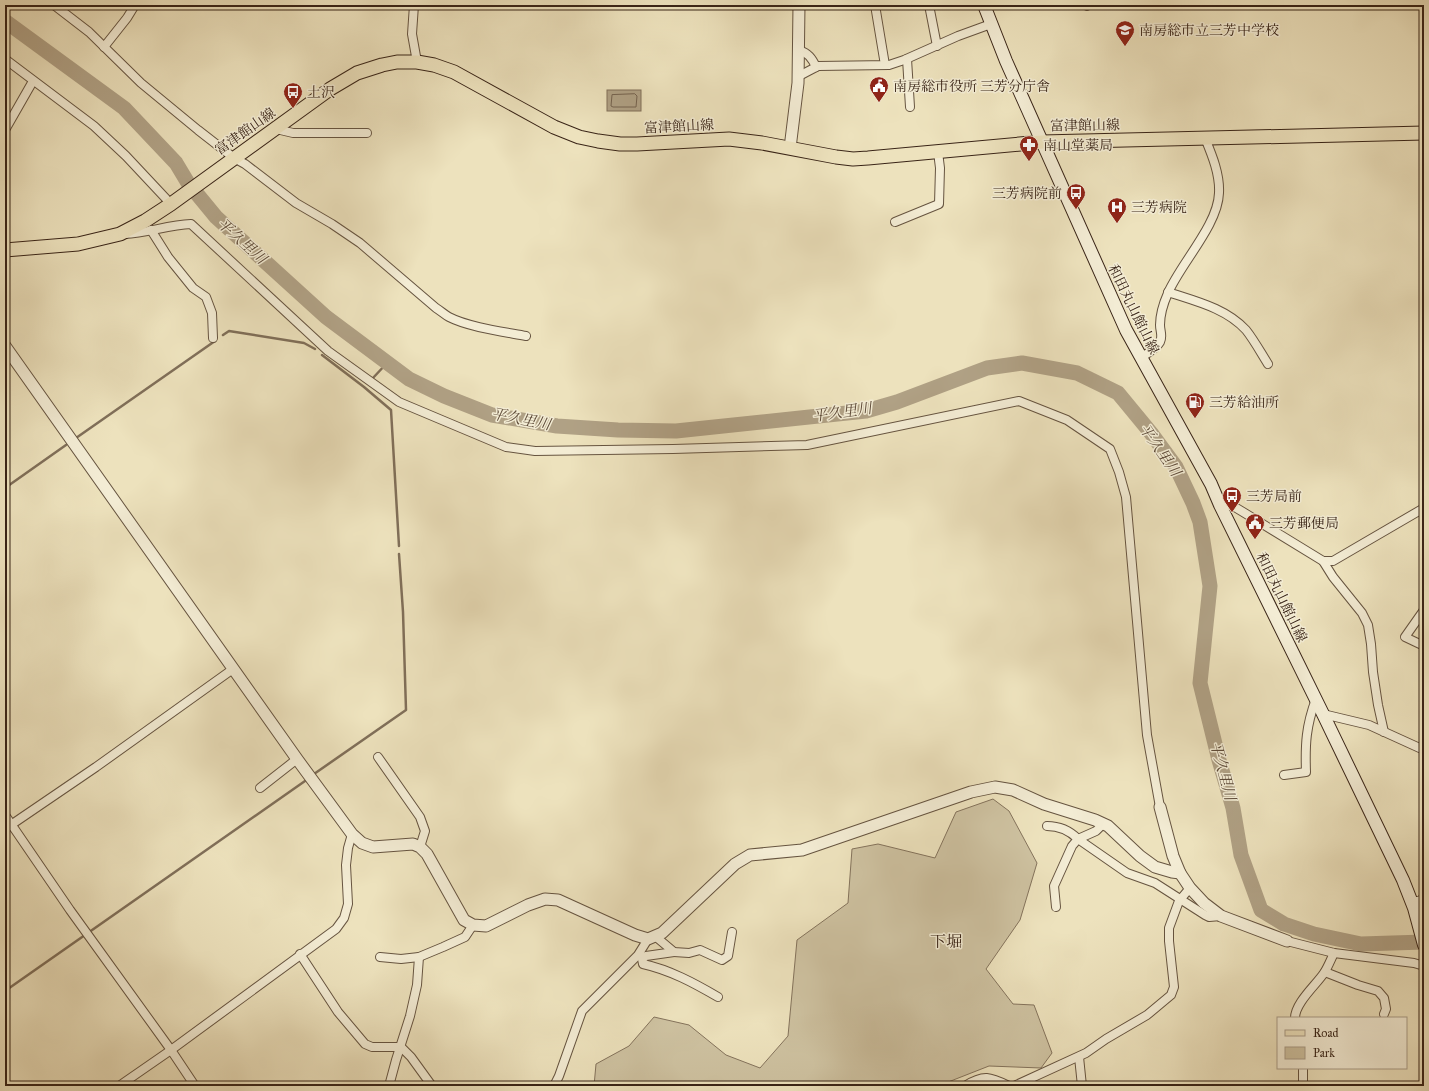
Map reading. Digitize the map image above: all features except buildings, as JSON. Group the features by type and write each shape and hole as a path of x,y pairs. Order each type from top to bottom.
{"main road":[{"name":"和田丸山館山線","path":"984,5 1042,142 1126,330 1207,477 1401,875 1417,903 1424,945"},
{"name":"富津館山線","path":"5,250 78,244 120,234 145,221 174,202 330,89 357,73 397,62 417,62 434,65 454,72 554,127 579,137 620,144 729,139 757,142 853,159 1042,142 1424,133"}],"street":[{"path":"54,5 89,32 141,83 234,158 245,164 296,203 332,224 360,243 449,318 494,330 526,336"},
{"path":"104,47 127,18 135,5"},
{"path":"414,5 412,34 417,62"},
{"path":"790,148 799,76 799,5"},
{"path":"875,5 885,65"},
{"path":"930,5 937,46"},
{"path":"799,76 816,67 885,65 908,59 958,36 991,24"},
{"path":"799,50 806,52 813,59 816,67"},
{"path":"908,59 910,107"},
{"path":"5,60 94,126 174,202"},
{"path":"5,130 33,81"},
{"path":"276,129 292,133 368,133"},
{"path":"1141,358 1159,343 1162,335 1160,326 1162,313 1168,292 1213,218 1219,195 1219,181 1205,138"},
{"path":"895,222 939,204 940,168 938,152"},
{"path":"120,234 138,234 168,226 190,224 328,351 399,402 506,447 535,451 807,445 1019,401 1067,420 1110,449 1119,472 1126,497 1146,735 1160,807 1173,856 1180,873 1190,888 1204,903 1221,916 1286,941 1334,953 1414,963 1424,966"},
{"path":"151,230 173,264 193,288 206,297 212,313 214,338"},
{"path":"1168,292 1203,303 1225,313 1246,330 1268,364"},
{"path":"5,346 233,669 352,834 362,843 373,847 413,844 420,847 427,854 464,920 473,925 486,926 528,905 545,899 558,900 635,935 652,937 674,952"},
{"path":"1220,505 1233,506 1323,561 1333,577 1362,613 1368,625 1373,672 1384,732"},
{"path":"1323,561 1332,561 1424,508"},
{"path":"1424,610 1406,637 1424,646"},
{"path":"8,826 96,767 233,669"},
{"path":"1284,775 1306,772 1305,749 1309,719 1316,699"},
{"path":"1323,714 1369,725 1424,750"},
{"path":"378,757 420,817 425,831 420,847"},
{"path":"260,788 297,759"},
{"path":"554,1086 582,1011 638,955 652,937 662,933 735,864 750,854 802,850 971,792 995,787 1013,790 1044,804 1096,820 1108,826 1140,856 1155,867 1180,873"},
{"path":"5,816 8,826 171,1050 195,1086"},
{"path":"1056,907 1054,886 1072,846 1078,839 1096,831 1103,824"},
{"path":"1047,826 1056,826 1072,833 1078,839 1127,873 1155,883 1209,917 1221,916"},
{"path":"119,1086 171,1050 336,929 344,918 348,904 346,865 348,848 352,834"},
{"path":"1014,1086 1079,1057 1148,1015 1171,995 1174,987 1169,928 1173,914 1181,899 1190,888"},
{"path":"380,957 401,959 418,957 465,937 473,925"},
{"path":"718,997 677,975 654,966 643,964 642,959 646,956 674,952 688,953 700,950 722,960 728,956 732,932"},
{"path":"1294,1017 1304,998 1325,972 1334,953"},
{"path":"300,954 338,1012 365,1044 372,1047 401,1047 411,1057 432,1086"},
{"path":"389,1086 410,1016 417,985 418,957"},
{"path":"1325,972 1378,991 1384,998 1386,1009 1384,1014"},
{"path":"1079,1057 1080,1082 1082,1086"},
{"path":"1303,1069 1303,1086"},
{"path":"965,1086 984,1078 992,1078 1009,1086"}],"green space":[{"path":"993,799 1009,811 1037,863 1020,920 986,969 1013,1004 1034,1005 1052,1053 1041,1068 989,1066 938,1086 594,1086 596,1064 629,1046 654,1017 689,1025 726,1055 760,1068 788,1036 797,940 848,903 852,849 878,844 935,858 956,812"}],"water":[{"path":"607,90 641,90 641,111 607,111"}],"waterway":[{"name":"平久里川","path":"5,21 124,108 176,163 188,183 216,217 326,317 409,379 444,396 492,415 557,426 618,430 676,431 866,411 897,402 987,368 1022,363 1077,373 1118,393 1151,433 1176,467 1200,522 1210,586 1200,683 1219,760 1233,808 1241,855 1261,910 1284,924 1314,934 1361,944 1424,942"},
{"path":"223,335 229,331 304,343 315,349"},
{"path":"76,438 215,341"},
{"path":"322,355 391,410 399,546"},
{"path":"372,379 387,363"},
{"path":"5,488 66,445"},
{"path":"314,774 406,710 403,612 399,554"},
{"path":"5,991 305,781"}],"place":[{"name":"南房総市立三芳中学校","path":"1125,47"},
{"name":"南房総市役所 三芳分庁舎","path":"879,103"},
{"name":"土沢","path":"293,109"},
{"name":"南山堂薬局","path":"1029,162"},
{"name":"三芳病院前","path":"1076,210"},
{"name":"三芳病院","path":"1117,224"},
{"name":"三芳給油所","path":"1195,419"},
{"name":"三芳局前","path":"1232,513"},
{"name":"三芳郵便局","path":"1255,540"}],"district":[{"name":"下堀","path":"946,941"}]}
